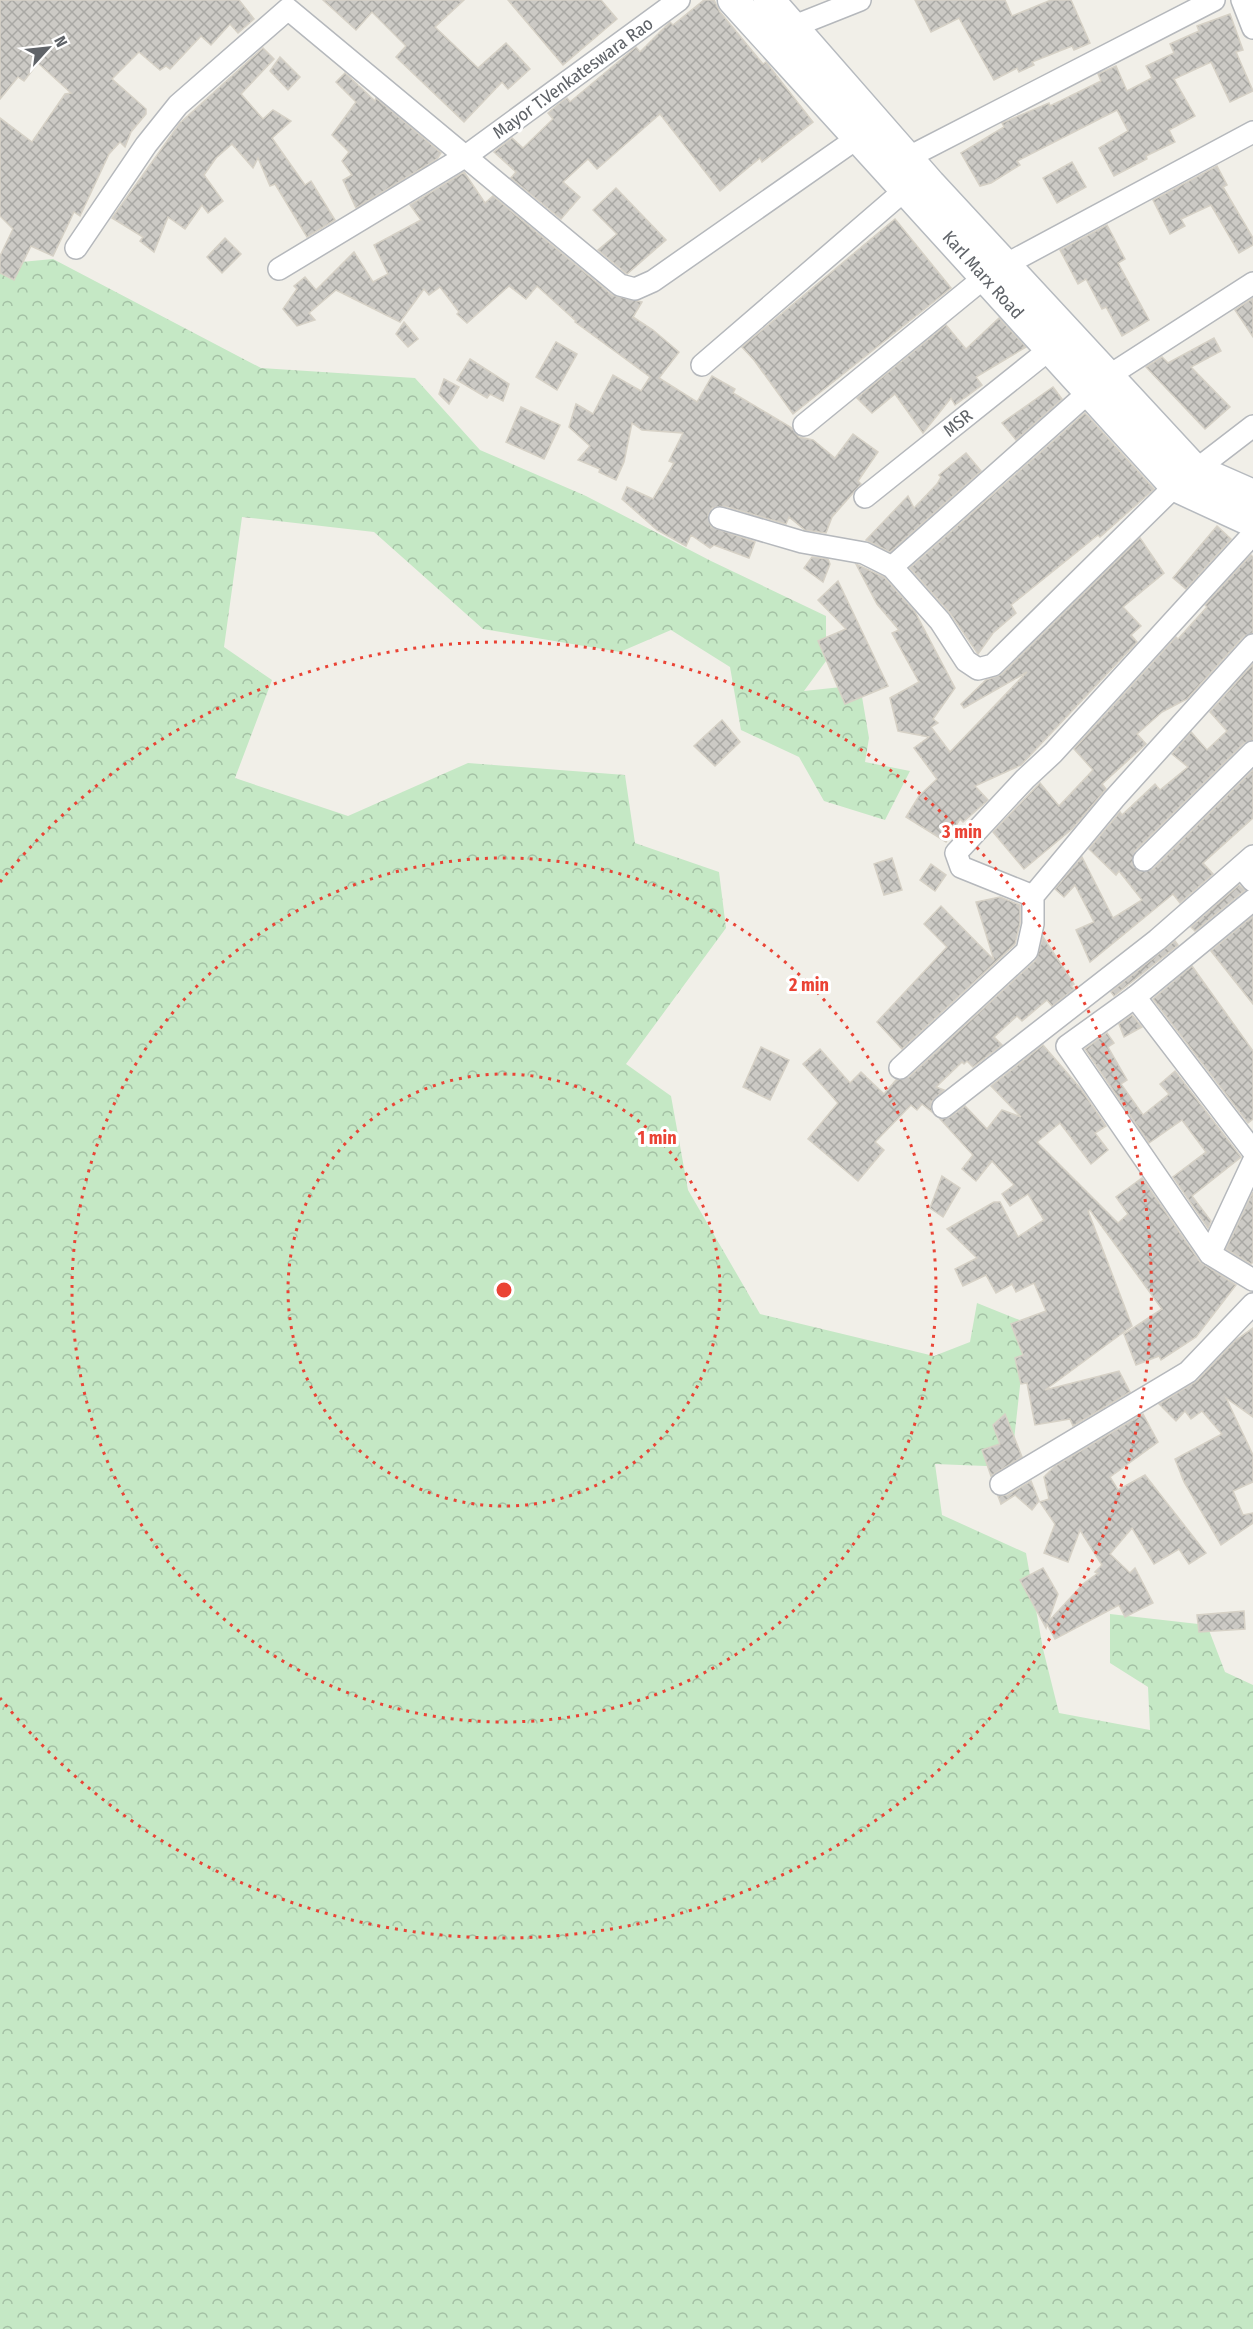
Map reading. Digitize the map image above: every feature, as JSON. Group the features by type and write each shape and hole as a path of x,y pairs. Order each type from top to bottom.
{"main road":[{"name":"Karl Marx Road","path":"733,0 782,35 907,158 995,271 1050,349 1098,384"},
{"name":"Karl Marx Road","path":"769,0 782,35 856,139 906,189 995,271 1184,478 1253,522"},
{"name":"Karl Marx Road","path":"1184,478 1253,495"}],"street":[{"name":"Mayor T.Venkateswara Rao","path":"279,269 466,156 679,0"},
{"path":"782,35 860,0"},
{"path":"907,158 1214,0"},
{"path":"1242,0 1253,28"},
{"path":"76,249 146,145 178,105 290,3 466,156 620,285 635,289 653,281 856,139"},
{"path":"804,425 995,271 1253,132"},
{"path":"702,365 906,189"},
{"path":"892,567 1098,384 1253,283"},
{"name":"MSR","path":"865,497 1050,349"},
{"path":"720,518 802,542 864,553 892,567 940,621 966,661 978,669 993,665 1184,478 1253,426"},
{"path":"1033,896 961,867 956,853 1017,787 1053,753 1253,534"},
{"path":"900,1068 1027,951 1033,924 1033,896 1114,799 1253,645"},
{"path":"1144,860 1253,752"},
{"path":"944,1107 1249,868"},
{"path":"1253,900 1135,997 1067,1046 1210,1254 1253,1280"},
{"path":"1135,997 1253,1151"},
{"path":"1210,1254 1253,1162"},
{"path":"1001,1484 1188,1372 1253,1304"}],"green space":[{"path":"53,259 261,368 415,378 480,450 586,496 711,561 826,616 826,661 804,691 860,685 869,738 865,762 910,771 885,820 824,801 799,757 741,730 730,667 671,630 620,652 483,629 374,532 242,517 224,647 272,680 235,778 348,816 468,763 625,775 635,843 719,872 726,928 626,1064 671,1096 688,1190 760,1314 934,1356 970,1342 977,1303 1027,1323 1011,1467 935,1464 942,1515 1026,1553 1043,1649 1059,1713 1150,1730 1148,1687 1110,1663 1110,1614 1207,1625 1225,1672 1253,1685 1253,2329 0,2329 0,264"}],"building":[{"path":"0,0 239,0 254,19 238,33 230,24 211,45 201,36 170,69 166,66 160,70 139,52 112,79 146,109 146,114 131,132 125,147 120,142 109,154 80,216 74,212 53,256 31,246 14,280 0,273 0,256 13,229 0,216 0,118 32,142 65,94 71,93 38,63 24,81 18,77 0,99"},
{"path":"323,0 464,0 435,27 478,68 506,43 530,69 508,89 502,82 464,122 396,57 406,46 372,12 356,30"},
{"path":"508,0 601,0 617,19 563,65"},
{"path":"704,0 714,0 720,12 763,64 766,62 813,122 762,162 760,158 720,191 660,114 597,169 588,159 563,182 580,197 561,219 511,178 516,172 494,152 512,138 523,148 553,119 548,113 561,102 567,98 570,102 636,47 640,52 670,22 673,25"},
{"path":"915,0 1005,0 1012,16 1051,0 1071,0 1090,43 1074,50 1072,46 1032,62 1034,65 1019,72 1017,68 994,80 959,18 931,32"},
{"path":"1230,14 1243,50 1236,52 1253,91 1230,102 1211,62 1174,79 1195,116 1169,130 1175,142 1146,156 1147,159 1114,176 1099,148 1128,131 1117,110 1017,161 1020,165 991,183 980,186 961,153 1004,127 1002,123 1049,103 1050,106 1101,81 1098,74 1116,66 1127,91 1152,78 1146,66 1174,53 1170,44 1199,31 1197,26"},
{"path":"263,48 274,59 241,94 263,119 273,110 291,121 272,138 305,185 311,181 335,220 307,237 275,184 270,186 258,158 253,168 232,144 216,158 204,175 223,201 208,213 202,205 185,229 168,217 154,252 140,241 143,237 112,218 180,123"},
{"path":"280,57 300,77 288,90 270,71"},
{"path":"345,73 375,101 376,98 441,153 437,159 356,208 343,180 352,175 342,161 349,152 332,135 356,102 336,82"},
{"path":"1072,162 1086,187 1057,203 1043,178"},
{"path":"1217,166 1227,185 1223,187 1253,238 1253,245 1239,253 1211,205 1181,219 1185,226 1170,234 1153,200"},
{"path":"464,172 485,203 493,196 612,295 642,302 633,317 679,352 659,378 697,402 712,376 735,389 733,393 792,428 799,437 813,440 835,458 853,434 878,452 858,481 861,484 832,517 826,533 805,530 789,517 786,524 724,506 712,508 708,515 711,527 755,542 749,558 714,545 710,548 691,535 686,546 657,530 622,499 627,487 653,499 674,463 669,461 683,433 642,430 632,423 624,462 616,480 599,472 600,469 578,460 590,446 569,427 576,404 593,414 613,375 641,391 650,377 575,322 537,286 526,299 509,286 467,323 457,314 459,312 440,287 429,295 424,289 400,322 336,290 309,313 315,320 297,326 283,309 297,289 294,286 305,277 316,290 354,252 373,282 388,274 374,245 421,220 410,205"},
{"path":"616,188 666,240 627,274 598,250 617,234 593,210"},
{"path":"895,219 951,288 793,414 742,347"},
{"path":"1107,225 1125,259 1118,263 1149,320 1122,336 1106,307 1102,309 1086,279 1078,284 1060,250"},
{"path":"225,238 241,254 222,273 207,257"},
{"path":"1253,298 1253,337 1235,310"},
{"path":"999,318 1026,347 976,377 982,385 955,405 951,398 923,433 895,394 872,413 857,398 946,325 966,349"},
{"path":"404,322 418,339 408,347 396,334"},
{"path":"1214,338 1221,351 1191,367 1230,407 1205,429 1146,367 1162,357 1168,363"},
{"path":"556,342 577,354 557,390 536,377"},
{"path":"470,359 509,384 503,401 490,394 487,398 457,380"},
{"path":"444,379 459,387 449,404 439,394"},
{"path":"1053,387 1062,399 1016,440 1002,423"},
{"path":"521,407 560,425 544,459 506,442"},
{"path":"1085,413 1154,489 1100,537 1098,535 1011,605 1016,613 993,633 978,654 950,613 910,568"},
{"path":"966,453 981,471 890,552 866,540 908,496 914,508 937,484 941,477 939,475"},
{"path":"1217,526 1231,539 1186,589 1173,578"},
{"path":"1140,538 1164,573 1123,607 1141,626 1131,635 1137,642 1021,765 975,786 988,800 963,822 960,819 946,842 906,817 919,796 937,779 914,748 929,737 898,731 890,698 919,682 892,633 899,630 877,604 856,564 884,577 915,612 955,688 933,719 938,723 931,727 950,752 1027,672 964,708 961,704 986,680 1002,674"},
{"path":"1251,555 1253,557 1253,633 1244,636 1187,699 1162,712 1137,734 1146,744 1102,784 1106,789 1072,829 1024,869 993,832 1040,783 1059,806 1093,770 1074,749 1176,637 1178,639 1207,607 1205,605"},
{"path":"812,557 828,559 830,564 823,582 804,568"},
{"path":"838,581 888,686 845,704 818,641 846,629 818,600"},
{"path":"1253,664 1253,740 1244,743 1135,851 1132,864 1141,872 1153,869 1253,770 1253,818 1203,863 1213,874 1180,903 1173,894 1090,962 1076,930 1094,922 1075,885 1064,897 1055,889 1082,857 1113,918 1142,900 1119,871 1116,875 1089,849 1120,812 1122,815 1155,784 1160,790 1188,767 1172,754 1191,732 1207,750 1227,731 1210,712"},
{"path":"722,720 740,742 715,766 694,746"},
{"path":"892,858 902,890 884,895 874,864"},
{"path":"931,864 946,875 935,891 920,880"},
{"path":"1239,885 1245,890 1195,931 1191,927"},
{"path":"1000,897 1020,905 1020,923 1015,944 902,1049 877,1022 947,947 924,924 941,906 994,960 976,902"},
{"path":"1253,916 1253,1004 1211,951"},
{"path":"1043,937 1074,984 1071,986 1074,989 1052,1006 1047,1000 1022,1021 1017,1016 994,1037 1002,1045 973,1067 967,1061 964,1064 962,1062 936,1087 944,1090 931,1102 932,1112 922,1104 917,1110 911,1105 875,1142 884,1150 858,1181 808,1139 838,1103 803,1064 820,1049 850,1083 861,1072 884,1094 896,1080 909,1077 1036,960"},
{"path":"1175,941 1178,945 1114,996 1111,992"},
{"path":"1192,966 1253,1051 1253,1119 1248,1123 1153,999"},
{"path":"1132,1015 1142,1027 1124,1037 1119,1024"},
{"path":"1107,1033 1114,1043 1108,1047 1127,1080 1121,1084 1143,1115 1169,1094 1160,1084 1175,1071 1241,1157 1192,1196 1211,1221 1208,1228 1173,1177 1206,1152 1182,1120 1149,1143 1085,1049"},
{"path":"1043,1045 1081,1089 1106,1126 1095,1133 1108,1150 1091,1164 1060,1123 1037,1142 1118,1223 1128,1214 1116,1197 1142,1178 1200,1262 1236,1285 1196,1337 1161,1360 1159,1356 1136,1365 1124,1334 1162,1309 1090,1210 1088,1211 1132,1326 1045,1390 1119,1371 1130,1392 1073,1426 1070,1419 1035,1425 1027,1383 1021,1384 1015,1358 1023,1355 1011,1324 1046,1311 1034,1283 1016,1292 1012,1284 996,1293 986,1275 963,1286 955,1269 977,1258 947,1229 994,1202 1000,1202 1018,1237 1044,1220 1028,1194 1010,1206 1002,1194 1014,1185 992,1161 976,1181 962,1169 973,1155 940,1119 950,1117 965,1106 987,1129 1002,1110 1021,1117 991,1086"},
{"path":"761,1047 789,1060 770,1100 743,1087"},
{"path":"942,1176 960,1188 943,1217 930,1208"},
{"path":"1253,1192 1253,1262 1251,1264 1226,1249"},
{"path":"1253,1328 1253,1417 1226,1398 1253,1455 1253,1482 1233,1491 1243,1515 1253,1513 1253,1523 1221,1545 1184,1482 1175,1459 1222,1434 1202,1411 1191,1419 1185,1411 1176,1421 1159,1404 1197,1381 1236,1340"},
{"path":"1005,1414 1022,1457 991,1476 982,1450 1000,1444 993,1425"},
{"path":"1143,1414 1158,1442 1110,1477 1118,1490 1145,1475 1206,1553 1189,1564 1179,1549 1154,1564 1132,1528 1110,1554 1130,1573 1135,1568 1153,1603 1125,1617 1119,1605 1055,1639 1047,1624 1046,1628 1020,1580 1043,1568 1058,1594 1048,1622 1083,1584 1098,1573 1095,1572 1102,1565 1080,1530 1068,1562 1044,1553 1055,1524 1040,1502 1049,1499 1044,1477 1055,1466"},
{"path":"1031,1481 1039,1501 1032,1510 1015,1495 1001,1504 998,1496 1008,1495"},
{"path":"1244,1611 1245,1629 1199,1632 1197,1615"}]}
